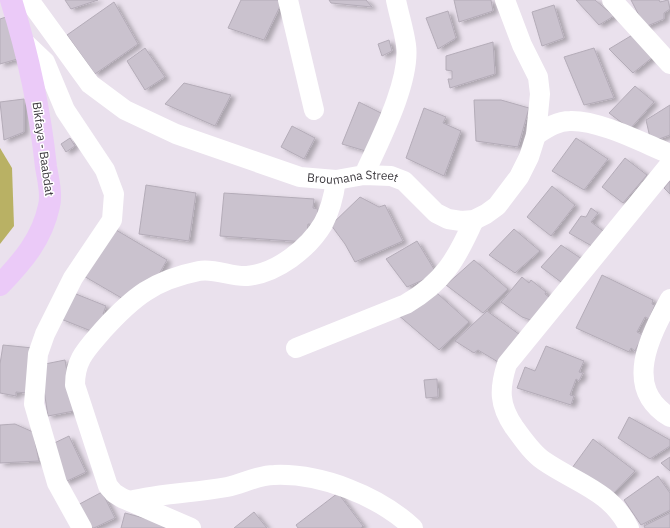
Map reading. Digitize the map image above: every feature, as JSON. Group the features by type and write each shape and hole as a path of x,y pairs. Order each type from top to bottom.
{"main road":[{"name":"Bikfaya - Baabdat","path":"0,285 22,262 38,239 50,204 44,149 24,42 11,0"}],"street":[{"name":"Broumana Street","path":"29,0 90,84 125,110 176,134 300,177 336,180 364,175 390,176 404,181 415,191 426,205 436,213 448,219 461,221 474,220 497,206 519,176 529,156 536,135 540,94 538,77 522,45 505,0"},
{"path":"288,0 314,110"},
{"path":"364,175 386,128 405,70 407,46 396,0"},
{"path":"612,0 670,64"},
{"path":"24,42 45,62 65,110 105,170 114,194 112,220 73,278 45,334 38,354 34,404 57,483 82,528"},
{"path":"536,135 551,125 569,121 587,122 670,154"},
{"path":"629,528 617,510 604,496 543,460 524,441 509,419 501,398 502,380 507,364 670,164"},
{"path":"191,528 114,493 108,486 75,385 75,371 79,359 121,310 136,297 153,286 171,278 200,271 211,271 235,275 261,273 290,258 309,243 323,224 336,180"},
{"path":"296,348 406,304 423,295 436,284 458,254 474,220"},
{"path":"670,299 663,323 646,358 643,370 644,384 647,395 652,404 670,417"},
{"path":"130,501 147,497 228,487 273,475 298,476 348,488 382,506 413,528"}],"shaded area":[{"path":"0,148 12,168 14,226 0,244"}],"building":[{"path":"65,0 98,0 71,9"},
{"path":"241,0 283,0 264,40 228,28"},
{"path":"329,0 366,0 372,7 331,3"},
{"path":"454,0 491,0 493,11 459,22"},
{"path":"576,0 595,0 614,16 599,25"},
{"path":"631,0 659,0 660,2 668,0 670,9 664,13 664,19 645,27"},
{"path":"114,2 138,44 95,74 67,35"},
{"path":"554,5 564,38 542,46 532,12"},
{"path":"448,11 456,38 438,49 426,18"},
{"path":"9,16 21,58 0,64 0,19"},
{"path":"634,34 653,57 633,73 609,49"},
{"path":"389,40 392,51 382,56 378,44"},
{"path":"493,42 495,74 450,88 448,79 452,79 452,71 446,70 446,56"},
{"path":"145,48 165,77 145,90 127,61"},
{"path":"594,48 614,98 584,105 564,57"},
{"path":"184,83 231,95 215,126 165,104"},
{"path":"635,86 654,102 630,129 609,113"},
{"path":"24,99 24,132 4,140 0,102"},
{"path":"474,100 501,100 529,108 518,147 476,141"},
{"path":"359,102 381,113 369,152 342,144"},
{"path":"670,105 670,135 651,142 646,120"},
{"path":"424,108 446,117 443,123 461,131 444,176 406,158"},
{"path":"292,126 315,138 304,159 281,147"},
{"path":"70,138 75,146 66,152 61,144"},
{"path":"576,138 608,159 584,190 552,171"},
{"path":"625,158 647,175 623,203 602,187"},
{"path":"670,181 670,194 664,188"},
{"path":"146,185 196,193 189,241 139,234"},
{"path":"552,186 575,205 551,236 527,217"},
{"path":"224,193 314,199 313,208 318,209 317,225 308,224 306,242 220,236"},
{"path":"360,197 379,207 385,205 403,241 355,262 345,244 331,225"},
{"path":"591,208 598,213 591,222 606,233 597,249 569,233 581,216 586,217"},
{"path":"111,227 167,260 153,285 140,294 132,289 125,300 82,275"},
{"path":"514,229 540,251 515,273 489,255"},
{"path":"417,241 437,274 407,287 386,259"},
{"path":"561,245 582,259 565,285 541,267"},
{"path":"474,260 508,289 483,313 446,285"},
{"path":"602,275 653,300 652,304 655,305 649,319 645,317 637,332 643,335 635,351 631,348 629,352 576,328"},
{"path":"522,277 529,283 531,280 546,292 545,294 554,301 539,323 522,317 501,302"},
{"path":"71,292 106,306 103,314 110,316 96,333 61,319"},
{"path":"437,293 469,322 439,350 397,314"},
{"path":"487,311 523,337 503,365 478,350 474,353 455,341"},
{"path":"3,345 33,348 27,393 16,392 16,396 0,393 0,364"},
{"path":"546,346 584,361 579,372 583,373 579,381 576,379 570,395 574,396 571,405 517,388 525,367 535,371"},
{"path":"65,360 74,411 48,416 40,365"},
{"path":"437,379 438,397 426,398 424,380"},
{"path":"629,417 670,440 670,446 650,459 618,438"},
{"path":"15,424 33,432 39,461 0,463 0,425"},
{"path":"69,436 86,472 65,482 48,446"},
{"path":"593,439 635,471 611,496 572,468"},
{"path":"670,457 670,471 661,463"},
{"path":"658,476 670,493 670,510 641,525 624,500"},
{"path":"102,492 115,518 94,528 85,528 74,507"},
{"path":"338,493 363,526 361,528 298,528 296,525"},
{"path":"254,512 267,528 234,528"},
{"path":"125,513 170,525 175,528 121,528"},
{"path":"670,513 670,528 645,528 644,526"}]}
